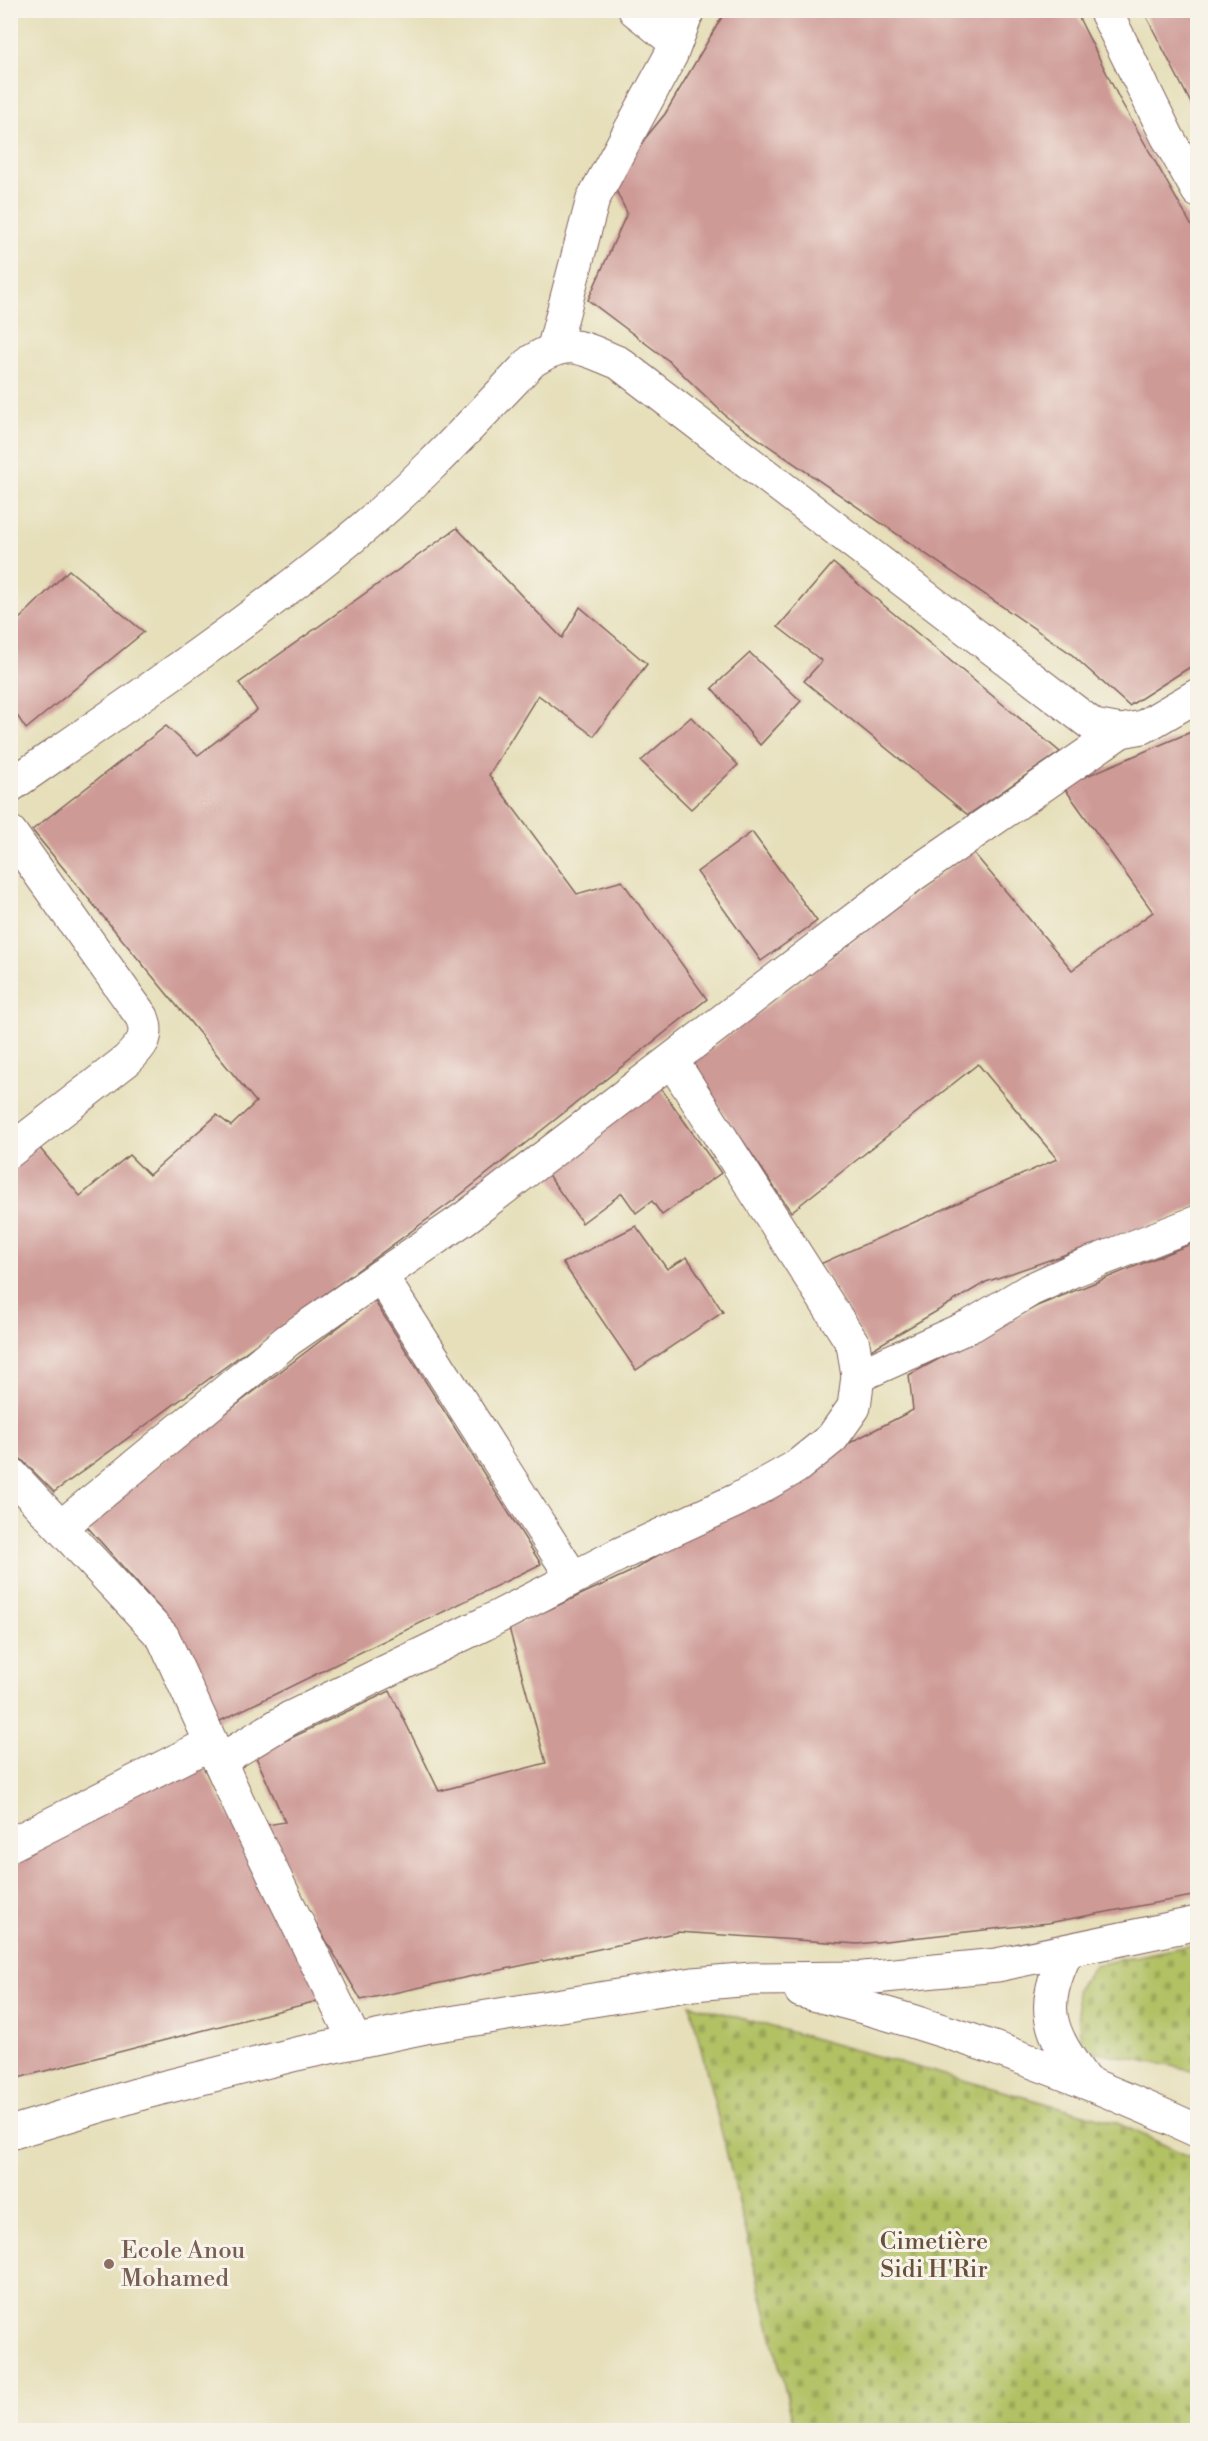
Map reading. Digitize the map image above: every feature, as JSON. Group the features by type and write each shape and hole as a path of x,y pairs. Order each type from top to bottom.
{"street":[{"path":"635,10 675,42"},
{"path":"554,347 593,199 675,42 688,10"},
{"path":"1105,10 1167,136 1197,191"},
{"path":"10,786 213,644 339,548 410,487 532,361 554,347 582,347 619,363 1094,726 1121,731 1143,727 1197,695"},
{"path":"62,1526 278,1347 465,1218 914,874 1121,731"},
{"path":"10,832 142,1017 146,1027 142,1045 127,1060 10,1151"},
{"path":"10,1845 290,1718 737,1500 796,1467 832,1438 854,1407 858,1376 853,1344 672,1060"},
{"path":"858,1376 972,1325 1030,1290 1074,1270 1197,1222"},
{"path":"381,1276 573,1578"},
{"path":"10,1473 164,1637 215,1752 355,2041"},
{"path":"10,2133 146,2092 355,2041 624,1994 752,1979 864,1978 997,1965 1197,1923"},
{"path":"1067,1951 1056,1974 1048,2002 1053,2025 1071,2061 1084,2080"},
{"path":"752,1979 881,2010 993,2046 1084,2080 1197,2131"},
{"path":"1136,2102 1197,2107"}],"green space":[{"path":"1197,1944 1197,2071 1082,2049 1076,1990 1095,1965"},
{"name":"Cimetière Sidi H'Rir","path":"690,2004 1117,2123 1197,2160 1197,2430 795,2430"}],"building":[{"path":"726,10 1075,10 1119,98 1198,237 1198,662 1129,706 1070,653 728,418 669,361 588,300 627,213 611,180 665,114"},
{"path":"1143,10 1198,10 1198,117"},
{"path":"457,528 562,638 580,607 647,664 594,736 538,695 489,775 577,894 622,881 707,999 454,1200 54,1492 10,1448 10,1167 38,1146 80,1196 129,1155 149,1175 217,1115 231,1126 256,1102 32,830 166,726 198,755 257,710 239,683"},
{"path":"833,563 1060,752 968,815 804,681 822,661 778,627"},
{"path":"69,570 144,632 26,729 10,705 10,628"},
{"path":"750,653 801,701 760,745 712,688"},
{"path":"691,717 738,765 691,809 641,761"},
{"path":"1198,729 1198,1205 1167,1219 986,1282 871,1350 820,1264 1057,1159 978,1064 791,1212 691,1064 972,851 1072,970 1153,912 1063,786"},
{"path":"752,832 817,921 761,961 697,872"},
{"path":"660,1087 721,1173 662,1215 652,1201 636,1213 622,1193 582,1223 544,1169"},
{"path":"636,1226 667,1269 687,1257 723,1312 636,1370 563,1263"},
{"path":"1198,1241 1198,1895 1048,1923 858,1944 678,1932 361,2000 312,1917 267,1825 285,1822 255,1755 390,1691 439,1791 546,1763 509,1628 630,1572 830,1453 913,1410 909,1375 1037,1306"},
{"path":"374,1300 541,1564 216,1723 170,1620 83,1522"},
{"path":"200,1761 325,1999 10,2080 10,1854"}],"place":[{"name":"Ecole Anou Mohamed","path":"109,2264"}]}
